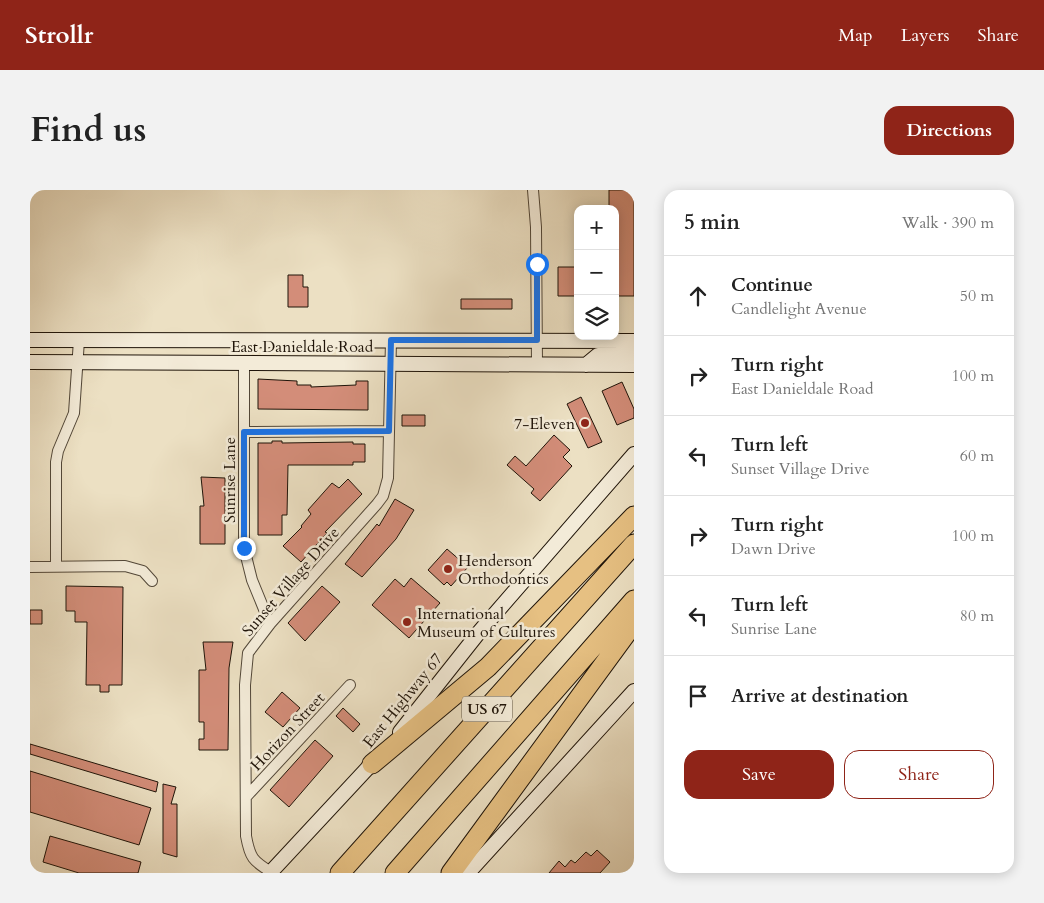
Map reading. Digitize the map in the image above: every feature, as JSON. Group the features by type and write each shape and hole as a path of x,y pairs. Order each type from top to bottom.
{"highway":[{"path":"372,764 488,667 634,516"},
{"name":"US 67","path":"340,873 634,544"},
{"name":"US 67","path":"395,873 634,600"},
{"path":"451,873 634,623"}],"main road":[{"name":"East Danieldale Road","path":"30,340 634,341"},
{"path":"318,340 318,363"},
{"path":"586,365 598,355 634,355"},
{"name":"East Danieldale Road","path":"30,362 634,365"},
{"name":"East Highway 67","path":"271,872 415,715 480,631 634,454"},
{"path":"468,873 634,691"}],"street":[{"path":"533,190 536,227 537,364"},
{"path":"56,565 56,462 58,451 74,413 79,340"},
{"name":"Sunset Village Drive","path":"271,872 255,862 250,855 246,836 246,665 248,653 270,624 319,572 383,496 388,478 391,340"},
{"name":"Sunrise Lane","path":"244,363 244,548 252,580 270,624"},
{"path":"244,432 389,431"},
{"path":"30,567 56,565 125,566 143,571 152,581"},
{"name":"Horizon Street","path":"246,798 350,684"}],"building":[{"path":"609,190 634,190 634,296 619,296 619,205 609,205"},
{"path":"558,267 574,267 574,296 558,296"},
{"path":"288,275 303,275 303,287 308,287 308,307 288,307"},
{"path":"461,299 512,299 512,309 461,309"},
{"path":"258,379 297,381 297,385 311,385 311,387 356,385 356,381 368,381 368,410 258,409"},
{"path":"622,382 634,409 634,418 617,425 602,391"},
{"name":"7-Eleven","path":"581,397 602,442 588,448 567,404"},
{"path":"402,415 425,415 425,426 402,426"},
{"path":"554,435 570,450 563,457 572,466 540,501 531,493 534,489 507,465 515,456 526,466"},
{"path":"272,441 282,441 282,443 353,442 353,444 365,444 365,462 353,462 353,465 288,465 287,515 282,515 282,535 258,535 258,443 272,443"},
{"path":"201,477 225,478 225,544 200,544 200,506 204,506"},
{"path":"348,479 362,494 325,532 327,533 301,562 283,546 302,527 311,514 308,510 332,483 339,488"},
{"path":"395,499 414,510 396,539 362,577 345,564 377,524 379,526"},
{"name":"Henderson Orthodontics","path":"447,549 468,567 451,586 447,582 444,585 428,570"},
{"name":"International Museum of Cultures","path":"411,578 440,603 409,638 372,605 395,579 404,587"},
{"path":"66,586 123,587 122,685 109,685 109,692 100,692 100,685 86,685 87,622 75,622 75,611 66,611"},
{"path":"322,586 340,602 305,641 288,623"},
{"path":"30,610 42,610 42,624 30,624"},
{"path":"203,642 233,642 229,668 228,750 199,750 199,739 204,739 204,722 199,722 199,670 206,670"},
{"path":"282,692 300,708 283,727 265,712"},
{"path":"343,708 360,724 353,732 336,716"},
{"path":"315,740 333,756 289,807 270,790"},
{"path":"30,744 158,782 156,792 30,754"},
{"path":"30,771 151,808 139,845 30,812"},
{"path":"163,784 176,787 171,804 177,804 177,857 163,853"},
{"path":"50,836 141,862 138,873 79,873 43,862"},
{"path":"597,850 610,862 600,873 549,873 559,861 565,867 571,860 575,863 586,852 591,856"}],"place":[{"name":"7-Eleven","path":"585,423"},
{"name":"Henderson Orthodontics","path":"448,569"},
{"name":"International Museum of Cultures","path":"407,622"}],"route":[{"path":"244,548 244,432 389,431 391,340 537,340 537,264"}]}
